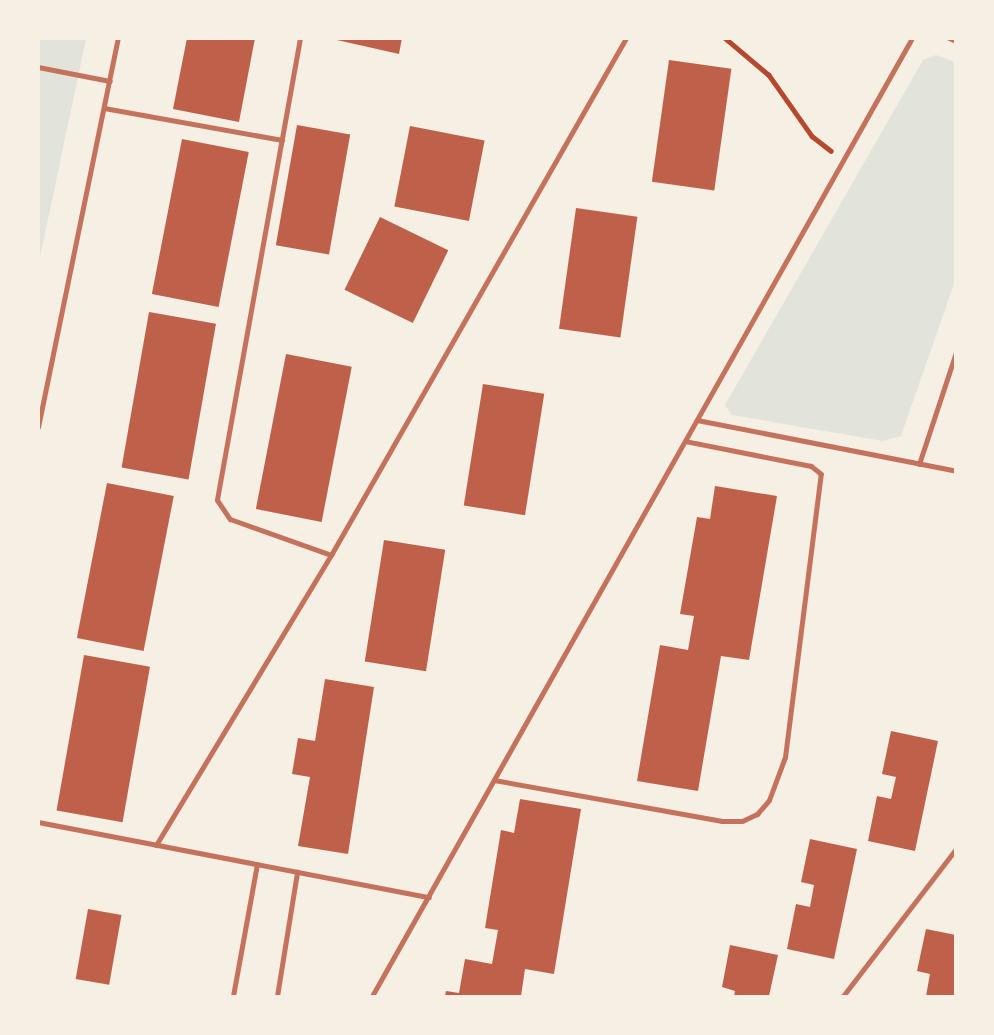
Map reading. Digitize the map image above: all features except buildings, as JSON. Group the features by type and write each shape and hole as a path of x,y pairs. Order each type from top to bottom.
{"lane":[{"path":"38,427 118,38"},
{"path":"300,38 217,499 230,519 331,555"},
{"path":"156,845 331,555 626,38"},
{"path":"372,996 912,38"},
{"path":"948,38 956,41"},
{"path":"38,67 110,81"},
{"path":"104,108 282,140"},
{"path":"919,464 956,352"},
{"path":"697,420 956,471"},
{"path":"494,780 723,821 742,821 757,814 769,800 785,757 821,474 811,466 685,442"},
{"path":"38,822 429,897"},
{"path":"844,996 956,849"},
{"path":"233,996 257,864"},
{"path":"277,996 297,872"}],"path":[{"path":"725,38 769,75 812,136 844,159"}],"shaded area":[{"path":"39,39 86,39 39,262"},
{"path":"936,55 955,62 955,281 901,436 883,441 732,415 725,405 923,60"}]}
